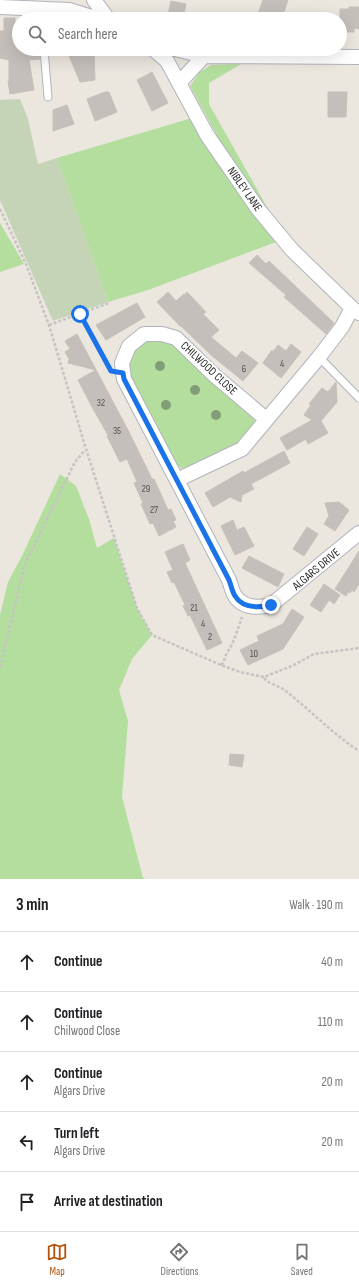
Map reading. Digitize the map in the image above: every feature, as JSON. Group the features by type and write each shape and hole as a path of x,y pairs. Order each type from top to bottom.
{"street":[{"path":"94,0 103,12"},
{"path":"0,7 41,11 73,5 86,12"},
{"name":"NIBLEY LANE","path":"161,56 167,61 207,135 258,209 292,250 356,311"},
{"path":"179,84 204,56 359,57"},
{"path":"177,480 242,449 320,357 356,311"},
{"name":"CHILWOOD CLOSE","path":"123,373 122,363 129,346 144,334 162,334 176,338 214,375 266,419"},
{"path":"123,373 124,379 235,596 240,602 247,605"},
{"name":"ALGARS DRIVE","path":"247,605 259,608 271,605 359,533"}],"lane":[{"path":"45,56 48,98"},
{"path":"320,357 359,398"}],"path":[{"path":"0,209 26,264 49,325 86,449 137,608 152,635 221,665 240,672 264,677 294,665 314,654 359,648"},
{"path":"49,325 109,303"},
{"path":"80,314 111,371 123,373"},
{"path":"0,667 25,564 75,462 86,449"},
{"path":"221,665 230,649 247,605"},
{"path":"264,677 268,683 286,690 302,705 359,751"}],"green space":[{"path":"241,64 209,83 209,104 272,216 226,152 190,86 199,73 211,65"},
{"path":"20,99 28,119 38,164 57,158 108,302 53,321 0,200 0,100"},
{"path":"192,118 253,212 276,242 148,290 108,302 57,158"},
{"path":"0,223 24,264 0,272"},
{"path":"152,338 165,338 179,347 254,414 255,427 238,445 191,467 181,468 173,462 127,377 127,357 138,342"},
{"path":"60,474 76,486 89,519 97,548 114,538 137,608 152,635 132,659 119,690 128,721 122,797 143,878 146,879 0,879 0,615 8,582 22,556"}],"building":[{"path":"263,0 288,0 284,12 259,12"},
{"path":"171,1 186,4 184,12 169,12"},
{"path":"349,7 359,7 359,29 354,28 354,32 347,32 347,12 340,12 340,9 349,9"},
{"path":"4,18 12,18 12,56 40,56 40,59 29,60 34,90 10,94 8,81 9,60 0,58 0,31 4,31"},
{"path":"69,56 94,56 95,80 80,82"},
{"path":"152,72 168,103 152,111 137,80"},
{"path":"105,92 109,92 117,112 95,121 87,99"},
{"path":"328,92 347,92 346,117 328,117"},
{"path":"67,105 74,124 53,131 53,110"},
{"path":"257,255 266,264 269,261 334,323 326,334 284,297 286,295 249,263"},
{"path":"168,292 176,301 187,292 206,312 203,314 219,330 211,337 236,358 242,351 258,363 243,381 211,355 157,302"},
{"path":"137,303 145,317 106,340 96,325"},
{"path":"77,334 129,432 152,479 154,479 168,510 171,509 176,520 173,521 176,527 159,536 153,523 150,524 141,504 143,503 134,483 137,482 127,459 120,462 107,436 108,435 78,380 96,370 68,363 69,359 65,352 70,349 65,341"},
{"path":"291,344 301,352 281,378 263,363 272,350 273,352 278,345 286,351"},
{"path":"336,382 337,402 321,421 328,433 308,444 306,439 287,450 280,438 312,420 304,415 311,405 309,404 322,388 328,392"},
{"path":"284,451 290,463 251,484 254,489 242,495 241,502 230,497 213,507 205,493 243,471 244,473"},
{"path":"339,502 349,510 335,531 324,524 329,516 325,503"},
{"path":"233,520 237,530 244,527 254,546 235,555 221,526"},
{"path":"307,527 318,534 304,556 293,549"},
{"path":"183,544 190,560 185,563 222,643 207,650 190,615 188,616 183,606 185,605 174,582 172,583 167,572 173,570 165,552"},
{"path":"359,551 359,584 354,592 352,590 350,593 348,592 346,596 335,589"},
{"path":"249,556 284,574 278,587 242,568"},
{"path":"324,584 340,595 334,604 329,600 321,612 310,605"},
{"path":"292,609 304,617 283,649 248,665 240,650 259,641 257,636 283,624"},
{"path":"230,754 244,755 242,767 229,765"}],"route":[{"path":"80,314 111,371 123,373 124,379 229,580 235,596 240,602 247,605 259,608 271,605"}]}
